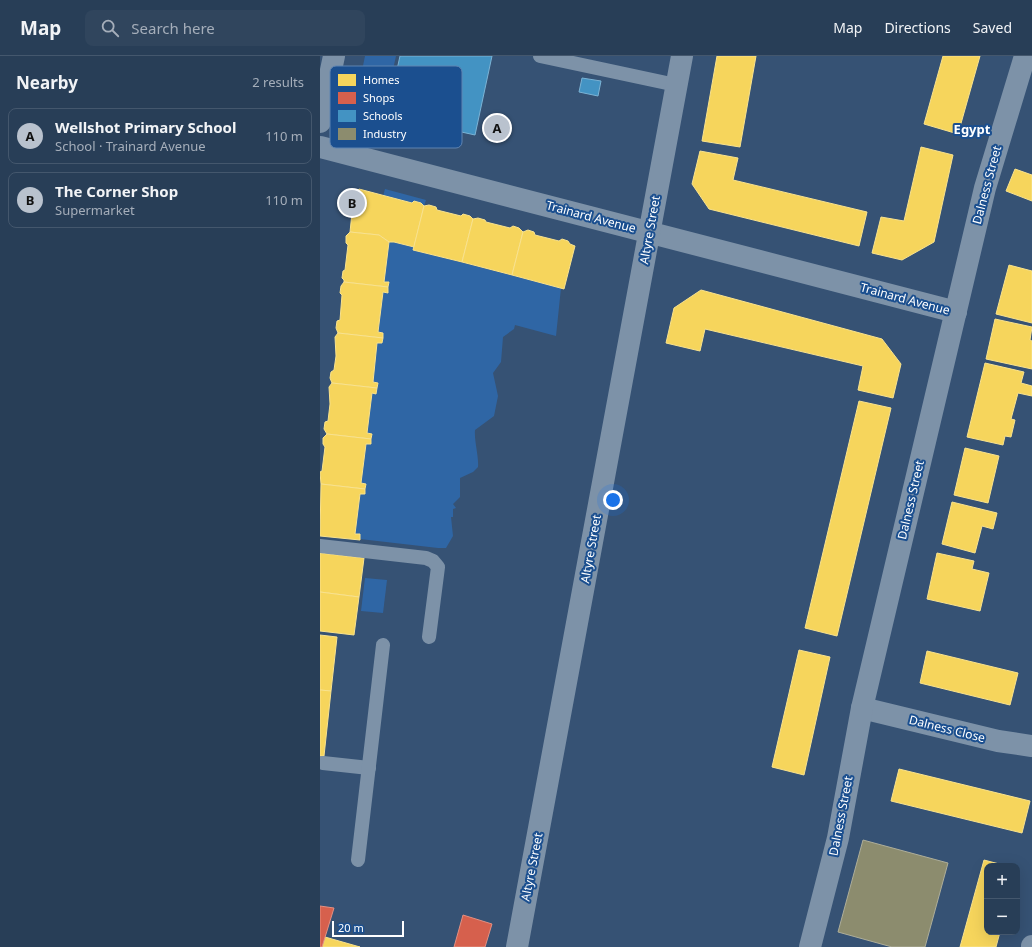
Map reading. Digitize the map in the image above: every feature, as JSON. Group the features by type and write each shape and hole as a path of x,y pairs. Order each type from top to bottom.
{"street":[{"path":"332,66 334,56"},
{"name":"Altyre Street","path":"517,947 682,56"},
{"name":"Dalness Street","path":"810,947 838,838 862,708 985,188 1026,62"},
{"path":"320,122 330,75"},
{"name":"Trainard Avenue","path":"320,147 956,312"},
{"name":"Dalness Close","path":"862,708 998,741 1032,746"}],"lane":[{"path":"540,56 676,85"},
{"path":"320,546 426,558 433,561 438,567 429,637"},
{"path":"358,860 383,645"},
{"path":"323,763 369,768"}],"shaded area":[{"path":"365,56 396,56 394,66 363,66"},
{"path":"385,189 426,200 424,206 421,203 414,201 412,203 383,196"},
{"path":"389,242 414,247 413,250 561,288 556,336 515,325 514,329 503,337 501,362 493,373 498,396 494,416 475,430 478,467 473,472 460,478 460,497 453,504 456,508 453,509 453,517 451,517 453,536 446,548 360,539 360,534 355,534 360,494 365,494 366,484 361,483 366,444 371,444 372,434 367,433 372,393 376,393 378,383 373,382 377,343 382,343 383,333 378,332 383,292 388,293 389,283 384,282"},
{"path":"365,578 387,580 383,613 361,611"}],"building: Homes":[{"path":"717,56 756,56 740,147 702,141"},
{"path":"943,56 980,56 958,134 924,124"},
{"path":"921,147 953,155 934,242 902,260 872,253 881,217 904,221"},
{"path":"700,151 738,158 733,180 867,212 859,246 709,209 692,184"},
{"path":"1015,169 1032,175 1032,201 1006,191"},
{"path":"359,189 412,203 414,201 421,203 424,206 414,247 389,242 379,235 350,232 354,194"},
{"path":"429,205 436,207 437,210 461,216 463,214 470,216 473,219 462,262 413,250 424,206"},
{"path":"478,218 485,220 486,222 510,228 513,226 519,228 523,232 512,275 462,262 473,219"},
{"path":"528,230 534,232 535,235 559,241 562,239 568,241 570,244 575,246 564,289 512,275 523,232"},
{"path":"350,232 379,235 389,242 384,282 389,282 388,287 344,282 342,278 343,271 345,270 348,245 346,243 346,236"},
{"path":"1009,265 1032,271 1032,323 996,314"},
{"path":"344,282 388,287 388,293 383,292 378,332 383,333 383,338 338,333 336,328 337,321 340,320 342,295 340,293 341,286"},
{"path":"701,290 882,339 901,364 893,398 858,390 863,366 705,329 700,351 666,343 674,308"},
{"path":"995,319 1032,327 1030,340 1032,341 1032,369 986,359"},
{"path":"338,333 383,338 382,343 377,343 373,382 378,383 377,388 332,383 330,378 331,372 334,370 336,356 335,337"},
{"path":"985,363 1024,372 1021,383 1032,386 1032,396 1018,393 1011,419 1015,420 1011,437 1005,436 1003,445 967,437"},
{"path":"332,383 377,388 376,394 372,393 367,433 372,434 371,439 327,434 324,429 325,422 328,421 330,404 329,387"},
{"path":"859,401 891,408 837,636 805,628"},
{"path":"327,434 371,439 371,444 366,444 361,483 366,484 365,489 321,484 320,472 322,471 325,447 323,444 323,438"},
{"path":"965,448 999,456 988,503 954,495"},
{"path":"321,484 365,489 365,494 360,494 355,534 360,534 360,540 320,536"},
{"path":"952,502 997,513 993,529 982,526 975,553 942,544"},
{"path":"320,553 364,558 359,597 320,592"},
{"path":"937,553 974,561 972,569 989,573 980,611 927,599"},
{"path":"320,592 359,597 354,635 320,631"},
{"path":"320,635 337,637 331,691 320,690"},
{"path":"799,650 830,657 804,775 772,767"},
{"path":"927,651 1018,673 1010,705 920,683"},
{"path":"320,690 331,691 324,756 320,756"},
{"path":"899,769 1030,801 1022,833 891,801"},
{"path":"984,860 996,863 984,863 984,935 999,935 996,947 960,947"},
{"path":"325,937 360,947 322,947"}],"building: Shops":[{"path":"320,906 334,908 322,947 320,947"},
{"path":"463,915 492,924 485,947 454,947"}],"building: Schools":[{"path":"400,56 492,56 475,135 462,132 462,66 398,66"},
{"path":"582,78 601,81 598,96 579,92"}],"building: Industry":[{"path":"863,840 948,863 925,947 892,947 838,932"}],"place":[{"name":"Wellshot Primary School","path":"497,128"},
{"name":"The Corner Shop","path":"352,203"}],"district":[{"name":"Egypt","path":"972,129"}]}
